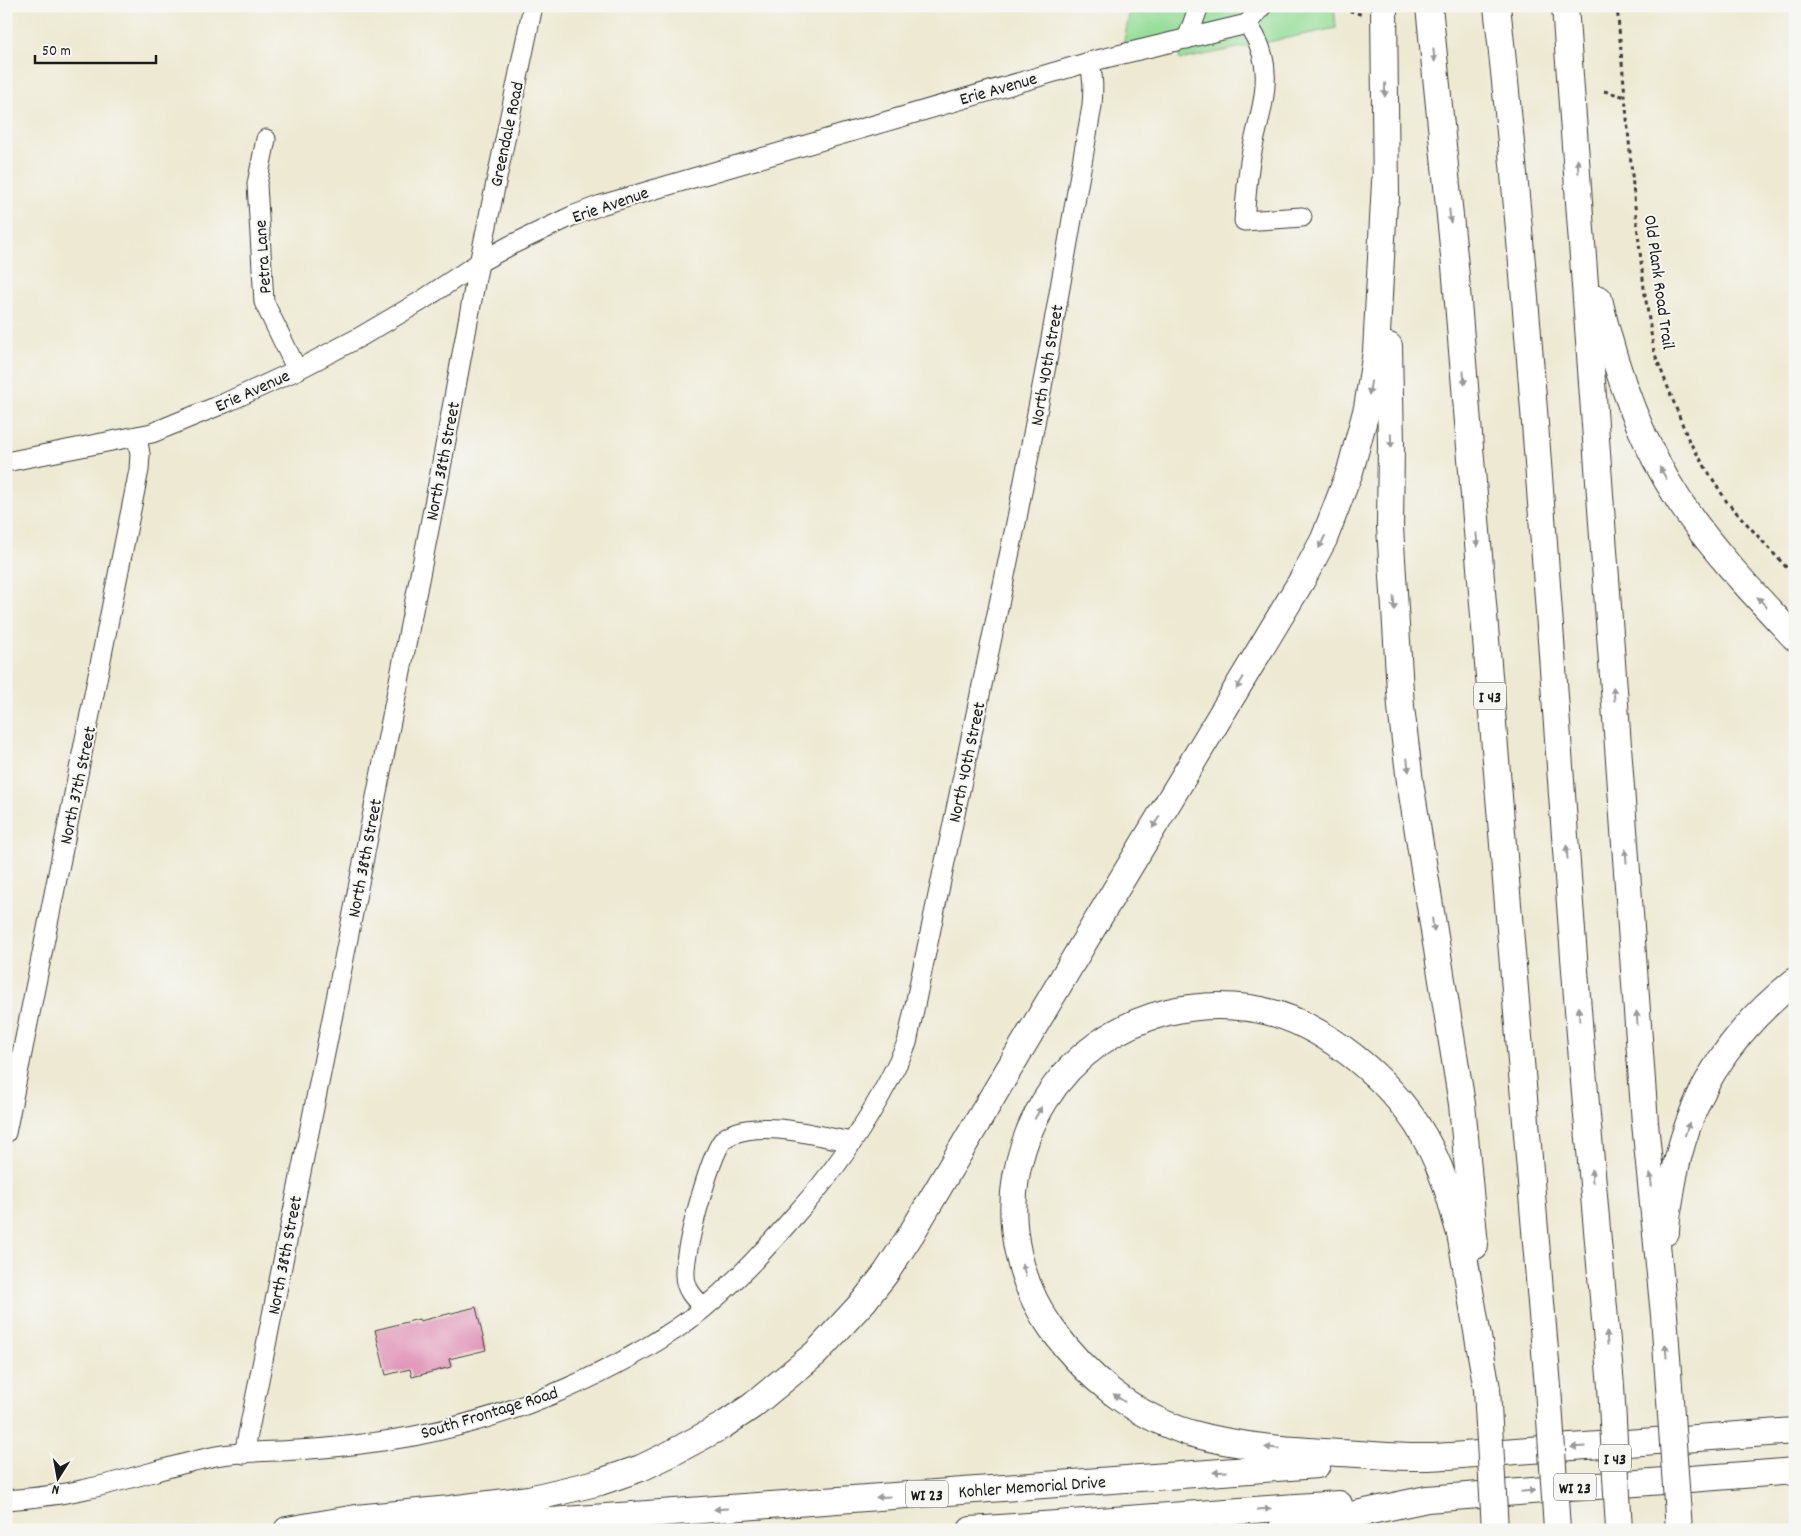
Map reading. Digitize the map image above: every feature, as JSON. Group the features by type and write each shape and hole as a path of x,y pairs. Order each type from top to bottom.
{"highway":[{"name":"I 43","path":"1429,6 1455,276 1548,1387 1557,1530"},
{"name":"I 43","path":"1497,6 1509,114 1531,367 1581,1047 1611,1386 1619,1530"},
{"path":"1565,6 1643,1093 1664,1315 1679,1530"},
{"path":"1374,11 1385,182 1392,444 1390,527 1401,707 1410,782 1421,842 1437,958 1462,1104 1487,1389 1495,1530"},
{"path":"287,1530 356,1518 529,1499 583,1487 641,1468 722,1426 752,1406 816,1353 864,1301 886,1273 910,1236 1082,944 1302,580 1324,539 1350,471 1367,408 1376,352 1385,182"},
{"path":"1581,215 1605,325 1619,372 1634,414 1656,461 1680,501 1705,536 1734,572 1795,638"},
{"path":"1664,1315 1666,1225 1676,1162 1692,1112 1713,1071 1738,1035 1770,1001 1795,981"},
{"path":"1425,1457 1270,1448 1230,1442 1187,1432 1123,1401 1098,1382 1068,1351 1045,1320 1028,1284 1016,1244 1013,1211 1019,1161 1031,1126 1053,1089 1080,1058 1108,1036 1146,1017 1182,1008 1210,1006 1251,1008 1293,1020 1325,1038 1364,1064 1389,1090 1416,1124 1428,1143 1446,1183 1460,1233 1487,1389"},
{"path":"1714,1437 1795,1422"},
{"name":"WI 23","path":"1425,1457 1795,1431"},
{"name":"Kohler Memorial Drive","path":"429,1530 1425,1457"},
{"name":"WI 23","path":"971,1530 1427,1499 1795,1471"},
{"path":"1724,1476 1795,1478"},
{"path":"1281,1530 1427,1499"}],"street":[{"name":"Greendale Road","path":"480,262 533,6"},
{"path":"1187,39 1199,6"},
{"path":"1262,6 1247,24 1260,47 1266,73 1264,99 1250,161 1244,221 1302,217"},
{"name":"Erie Avenue","path":"6,462 152,433 225,403 297,370 390,319 480,262 532,235 601,205 1089,62 1247,24"},
{"name":"North 40th Street","path":"852,1142 876,1105 907,1043 916,1003 1016,523 1047,359 1092,106 1092,72 1089,62"},
{"name":"Petra Lane","path":"266,139 257,184 264,302 297,370"},
{"name":"North 38th Street","path":"244,1454 334,1009 480,262"},
{"name":"North 37th Street","path":"6,1133 139,470 140,454 137,436"},
{"path":"703,1307 686,1286 685,1275 695,1219 713,1159 724,1138 750,1129 784,1130 852,1142"},
{"name":"South Frontage Road","path":"6,1500 86,1490 218,1456 362,1444 416,1435 484,1418 538,1400 620,1362 677,1328 703,1307 743,1272 764,1250 821,1185 852,1142"}],"path":[{"path":"1334,6 1374,11"},
{"name":"Old Plank Road Trail","path":"1617,6 1641,261 1654,352 1690,440 1727,502 1795,577"},
{"path":"1604,91 1626,97"}],"green space":[{"path":"1131,6 1334,6 1336,28 1180,60 1174,34 1123,46"}],"building":[{"path":"476,1307 486,1350 449,1359 451,1367 412,1377 410,1369 386,1375 375,1330"}]}
